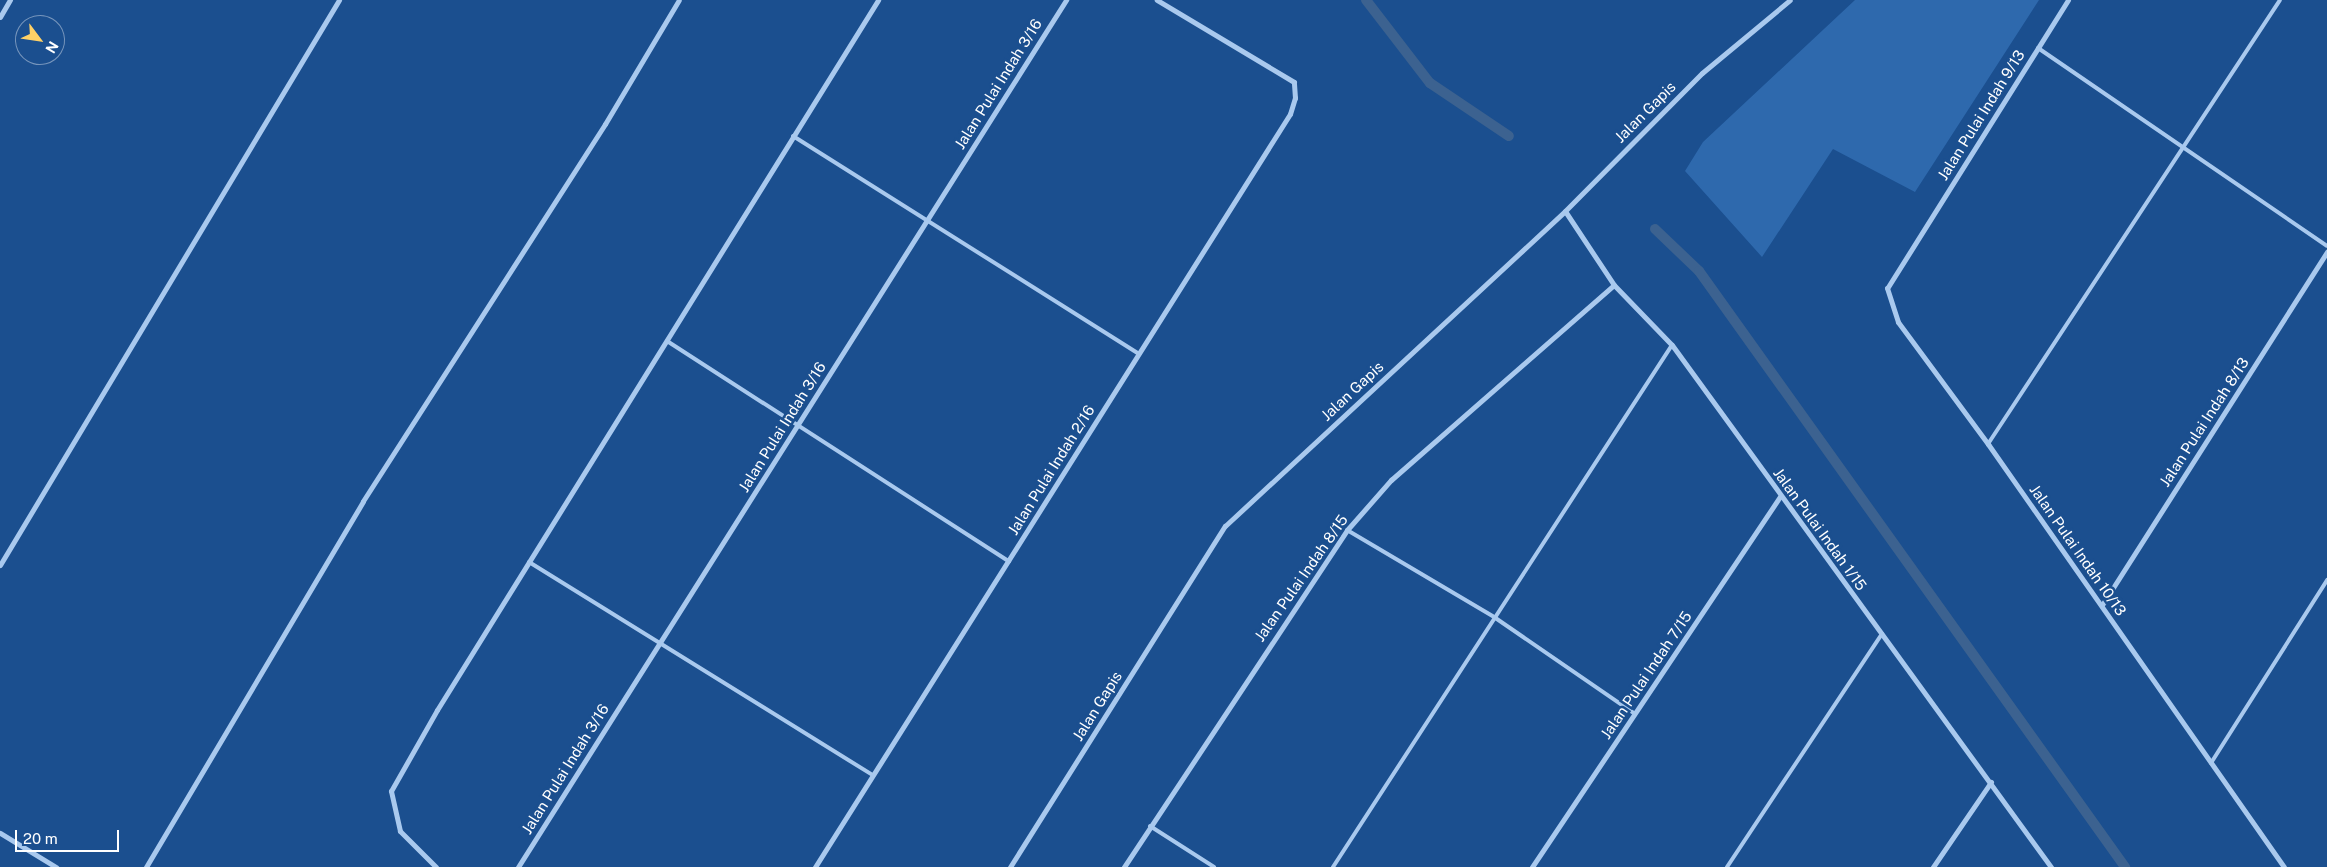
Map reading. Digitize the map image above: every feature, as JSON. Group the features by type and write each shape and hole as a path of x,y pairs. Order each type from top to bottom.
{"street":[{"path":"0,17 10,0"},
{"path":"0,565 339,0"},
{"path":"146,867 363,501 606,124 679,0"},
{"path":"436,867 400,831 391,791 529,562 878,0"},
{"name":"Jalan Pulai Indah 3/16","path":"518,867 1066,0"},
{"name":"Jalan Pulai Indah 2/16","path":"815,867 1290,114 1295,98 1294,82 1156,0"},
{"name":"Jalan Gapis","path":"1010,867 1225,526 1565,211 1702,73 1790,0"},
{"name":"Jalan Pulai Indah 9/13","path":"1914,243 2068,0"},
{"name":"Jalan Pulai Indah 1/15","path":"1565,211 1614,285 1672,345 1780,497 2051,867"},
{"name":"Jalan Pulai Indah 10/13","path":"1914,243 1887,288 1898,322 1988,444 2284,867"},
{"name":"Jalan Pulai Indah 8/13","path":"2102,605 2327,252"},
{"name":"Jalan Pulai Indah 8/15","path":"1124,867 1347,530 1391,480 1614,285"},
{"name":"Jalan Pulai Indah 7/15","path":"1532,867 1780,497"},
{"path":"1933,867 1990,782"},
{"path":"0,833 56,867"}],"lane":[{"path":"1988,444 2184,149 2280,0"},
{"path":"2038,48 2327,246"},
{"path":"793,136 1139,354"},
{"path":"667,341 1009,561"},
{"path":"1333,867 1494,616 1672,345"},
{"path":"1347,530 1494,616 1634,714"},
{"path":"529,562 873,775"},
{"path":"2211,763 2327,580"},
{"path":"1727,867 1882,634"},
{"path":"1150,826 1214,867"}],"shaded area":[{"path":"1855,0 2039,0 1915,192 1833,149 1762,257 1685,171 1703,142"}],"waterway":[{"path":"1366,0 1430,83 1509,136"},
{"path":"1655,229 1699,271 2125,867"}]}
